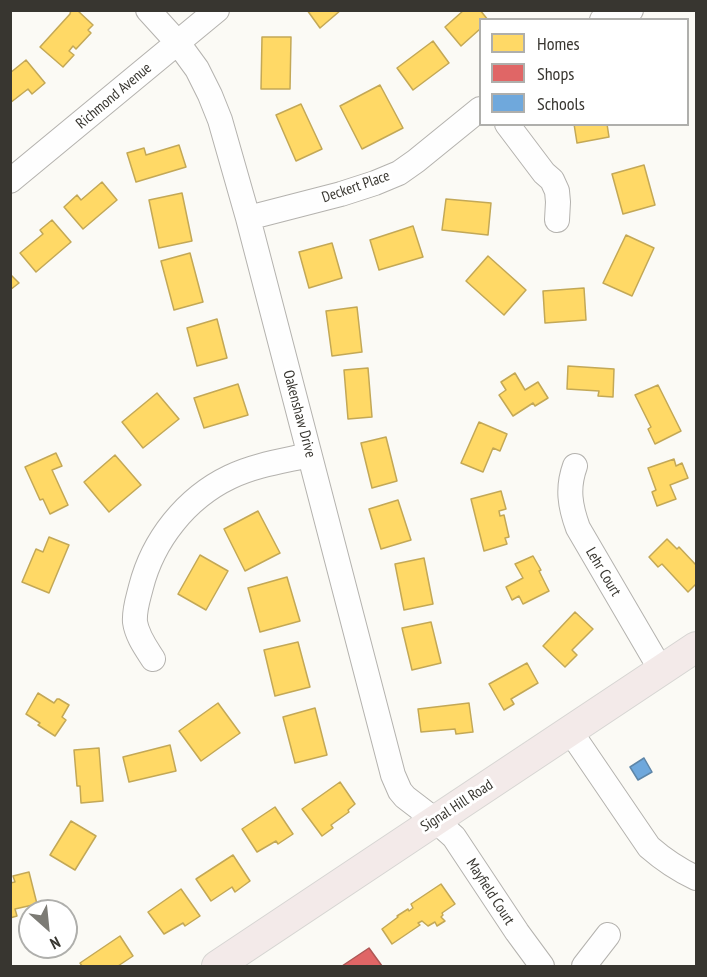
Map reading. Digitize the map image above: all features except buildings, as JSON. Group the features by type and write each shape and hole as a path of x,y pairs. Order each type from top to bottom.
{"main road":[{"name":"Signal Hill Road","path":"218,966 696,647"}],"street":[{"name":"Oakenshaw Drive","path":"148,10 178,43 197,69 216,108 248,218 393,775 405,797 435,820"},
{"name":"Richmond Avenue","path":"10,182 217,10"},
{"path":"606,18 631,10"},
{"name":"Deckert Place","path":"248,218 375,183 399,172 479,110"},
{"path":"509,126 552,180 557,191 557,220"},
{"path":"153,659 140,638 135,624 135,609 145,572 164,534 180,514 212,487 260,465 309,455"},
{"name":"Lehr Court","path":"575,466 569,496 571,511 578,528 662,670"},
{"path":"570,731 649,847 676,869 696,878"},
{"name":"Mayfield Court","path":"435,820 454,837 516,932 542,966"},
{"path":"584,966 608,935"}]}
